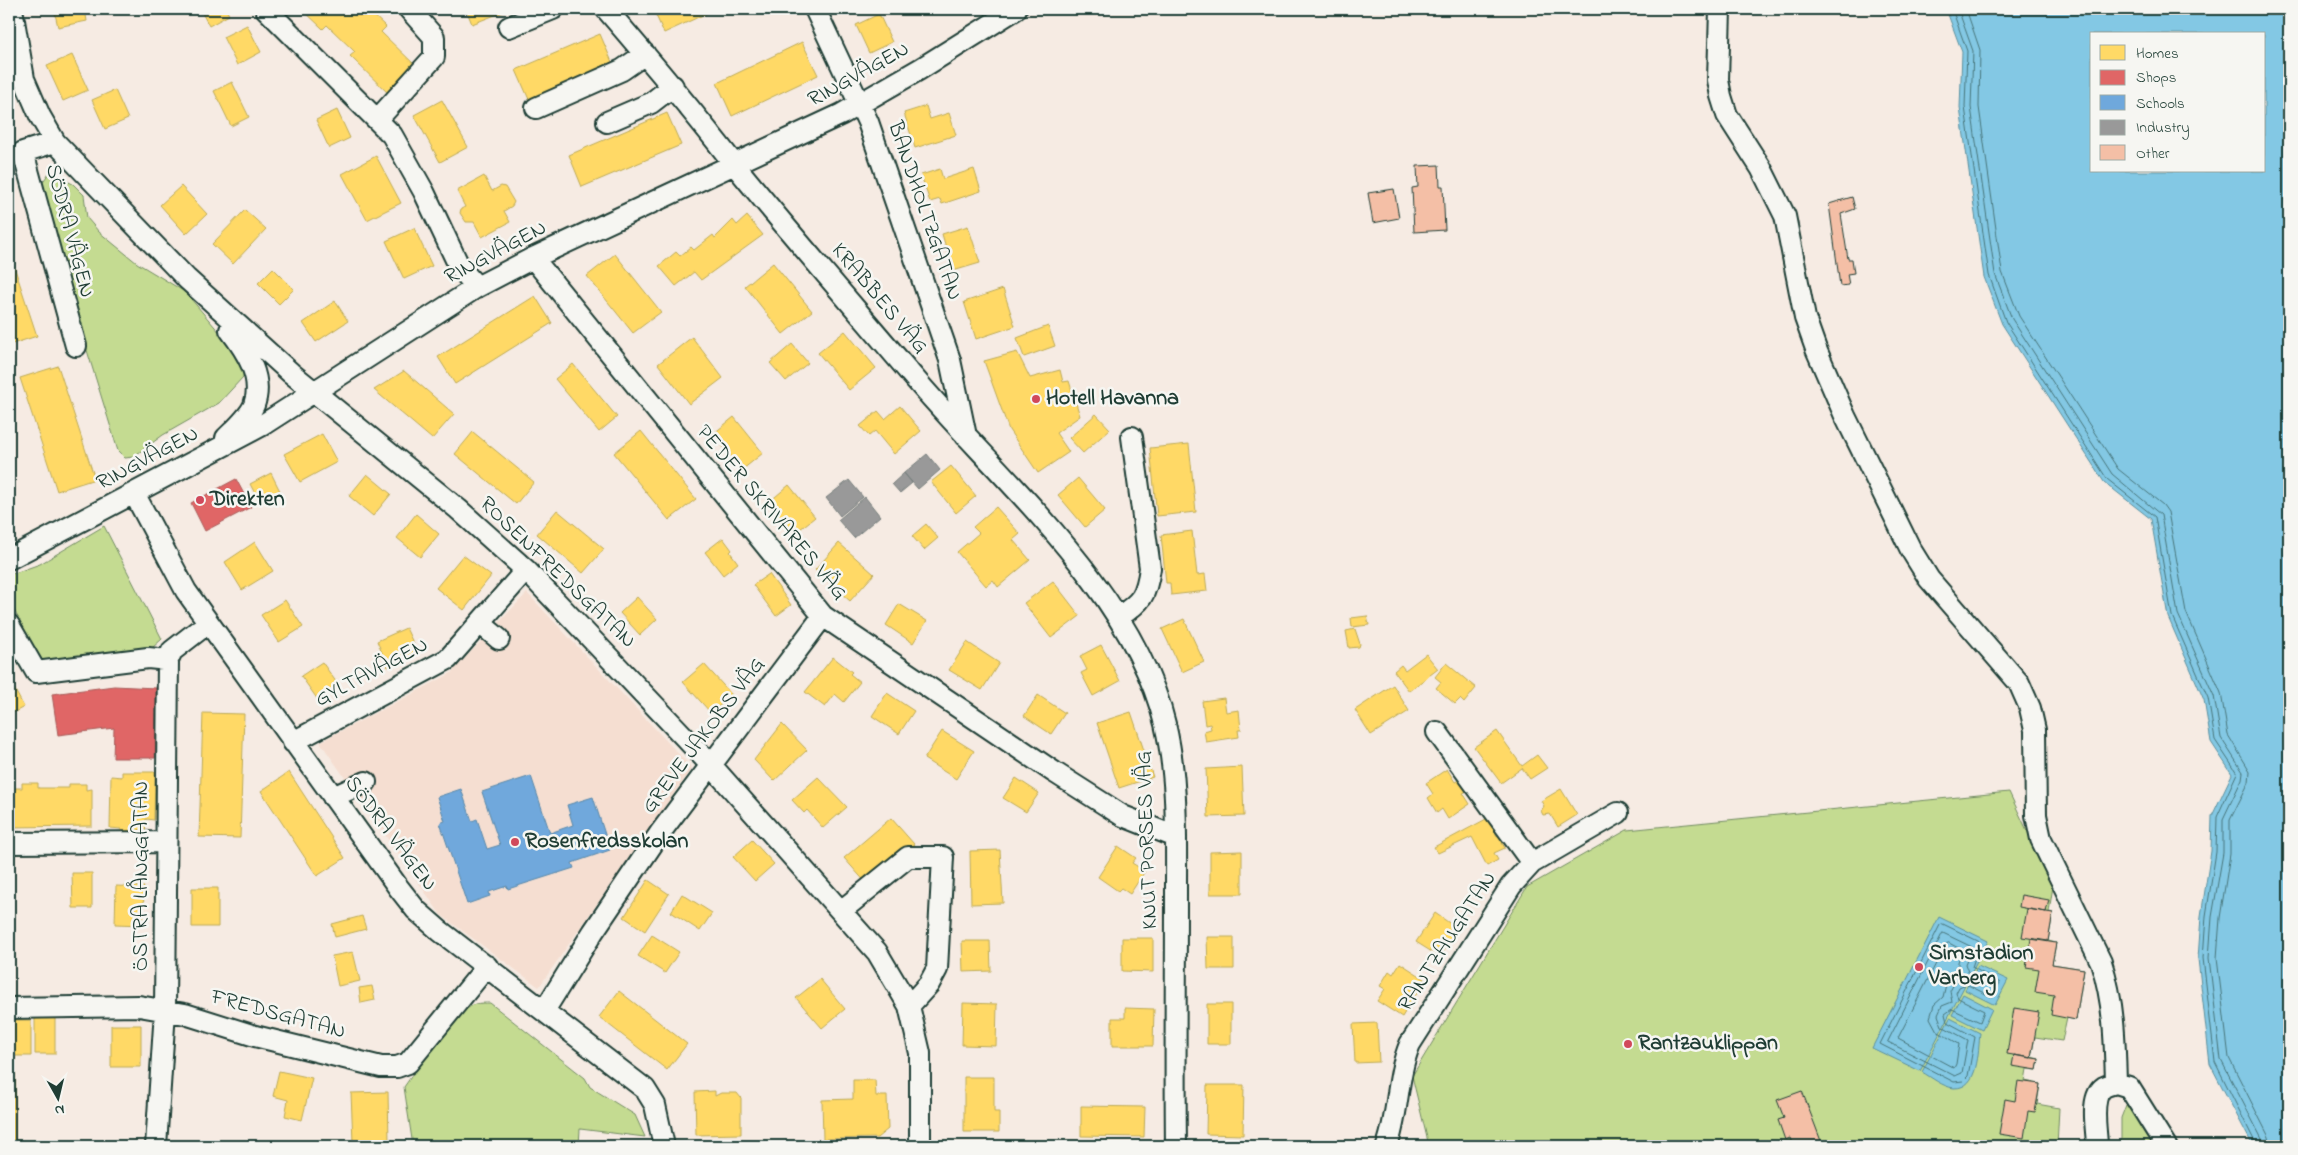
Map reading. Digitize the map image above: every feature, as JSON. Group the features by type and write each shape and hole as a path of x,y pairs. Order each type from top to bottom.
{"street":[{"name":"SÖDRA VÄGEN","path":"12,9 24,79 40,116 55,142 23,152 76,346"},
{"path":"266,9 392,135 424,192 460,268 477,287"},
{"path":"377,120 434,57 434,37 409,9"},
{"path":"509,27 553,9"},
{"name":"KRABBES VÄG","path":"606,9 673,86 734,163 966,436 1056,537 1118,616"},
{"name":"BANDHOLTZGATAN","path":"815,9 860,104 950,360 966,436"},
{"name":"RINGVÄGEN","path":"9,559 261,426 477,287 533,258 860,104 1016,9"},
{"path":"1720,9 1718,80 1720,96 1727,115 1761,168 1785,216 1805,318 1816,349 1845,416 1911,550 1929,579 2019,683 2030,708 2036,730 2036,814 2041,839 2101,962 2111,1000 2116,1083"},
{"path":"536,108 622,70 645,54"},
{"path":"607,122 651,103 673,86"},
{"name":"ROSENFREDSGATAN","path":"55,142 187,279 315,392 458,509 526,570 710,764 877,952 909,1006 920,1053 920,1146"},
{"name":"PEDER SKRIVARES VÄG","path":"533,258 823,616 1054,772 1123,816 1176,837"},
{"name":"ROSENFREDSGATAN","path":"187,279 245,350 255,372 256,389 253,406 213,451"},
{"path":"1118,616 1140,602 1147,587 1150,568 1132,437"},
{"name":"SÖDRA VÄGEN","path":"134,493 182,584 208,623 416,910 440,931 645,1089 656,1105 664,1146"},
{"name":"GYLTAVÄGEN","path":"293,742 448,660 526,570"},
{"name":"GREVE JAKOBS VÄG","path":"544,1011 621,891 710,764 799,651 823,616"},
{"name":"KNUT PORSES VÄG","path":"1118,616 1148,674 1165,725 1173,786 1176,837 1174,1013 1176,1146"},
{"path":"9,625 36,672 148,658 168,660 176,647 208,623"},
{"path":"480,623 499,640"},
{"name":"ÖSTRA LÅNGGATAN","path":"156,1146 165,1011 168,660"},
{"path":"1437,732 1532,863"},
{"path":"333,797 366,782"},
{"name":"RANTZAUGATAN","path":"1387,1146 1391,1134 1398,1082 1410,1044 1511,886 1532,863 1618,813"},
{"path":"9,843 165,842"},
{"path":"841,911 908,857 943,857 937,969 929,984 909,1006"},
{"name":"FREDSGATAN","path":"9,1008 139,1006 185,1014 255,1036 381,1068 397,1067 408,1063 487,966"},
{"path":"2097,1146 2095,1107 2097,1096 2104,1088 2116,1083 2129,1087 2166,1146"}],"shaded area":[{"name":"Rosenfredsskolan","path":"527,593 692,768 539,987 441,915 320,742 450,674"}],"green space":[{"path":"49,173 73,184 84,195 87,218 99,232 137,263 185,292 244,361 243,377 219,403 163,435 133,457 125,458 118,451 77,317 58,251 42,183"},
{"path":"104,526 162,639 152,648 40,661 9,600 9,575 40,564"},
{"path":"2009,792 2053,886 2049,912 2053,913 2048,941 2056,943 2052,964 2084,969 2076,1020 2067,1018 2062,1041 2035,1037 2031,1057 2039,1059 2037,1070 2027,1069 2025,1081 2040,1084 2037,1104 2059,1108 2057,1146 1429,1146 1412,1076 1527,887 1627,830"},
{"path":"490,1003 585,1078 590,1087 635,1115 645,1137 580,1129 579,1146 413,1146 404,1087 436,1041 466,1009 475,1004"},
{"path":"2130,1104 2156,1146 2121,1146 2121,1118 2126,1105"}],"water":[{"path":"1946,9 2289,9 2289,1146 2253,1146 2210,1064 2198,959 2201,916 2211,851 2212,816 2232,774 2211,742 2204,700 2168,617 2151,519 2104,482 2002,324 1984,277 1960,108 1962,52"},
{"path":"1939,917 1988,941 1920,1071 1872,1048"},
{"path":"1978,966 2008,980 1995,1005 1965,990"},
{"path":"1963,994 1992,1009 1982,1030 1952,1015"},
{"path":"1950,1018 1980,1033 1976,1068 1973,1076 1962,1087 1954,1088 1941,1084 1922,1072"}],"building: Homes":[{"path":"54,9 85,9 87,21 58,27"},
{"path":"200,9 226,9 229,15 209,26"},
{"path":"302,9 367,9 386,27 381,32 419,69 392,97 350,56 355,52 327,25 323,29"},
{"path":"466,9 511,9 472,24"},
{"path":"653,9 716,9 664,33"},
{"path":"879,14 892,42 869,53 856,25"},
{"path":"247,25 261,52 237,65 223,37"},
{"path":"600,34 615,69 531,104 516,70"},
{"path":"802,42 818,75 732,116 717,83"},
{"path":"72,55 88,90 63,101 47,66"},
{"path":"232,82 249,117 231,126 214,91"},
{"path":"115,90 128,119 105,129 92,100"},
{"path":"442,100 468,147 440,162 414,115"},
{"path":"926,106 930,119 949,113 956,135 915,148 904,113"},
{"path":"337,110 350,138 329,148 316,120"},
{"path":"667,113 681,145 582,187 569,155"},
{"path":"376,156 401,203 367,220 342,174"},
{"path":"940,169 943,179 974,169 981,191 942,204 940,199 930,202 921,175"},
{"path":"484,176 492,191 501,186 505,187 514,202 512,206 504,211 510,222 482,237 474,222 466,222 460,213 461,209 465,207 457,191"},
{"path":"181,186 207,214 186,234 160,205"},
{"path":"245,210 266,229 233,264 212,244"},
{"path":"747,216 763,235 701,280 694,272 676,286 659,266 676,252 680,256 691,247 694,250 713,235 715,238 733,220 737,225"},
{"path":"968,226 980,263 953,271 942,234"},
{"path":"414,228 432,266 404,279 386,241"},
{"path":"9,251 37,336 9,345"},
{"path":"615,254 661,312 633,333 587,276"},
{"path":"773,263 812,311 783,334 745,286"},
{"path":"273,268 294,289 279,304 258,283"},
{"path":"1003,289 1015,326 976,339 964,302"},
{"path":"535,296 552,323 455,384 438,357"},
{"path":"335,301 348,321 316,342 303,323"},
{"path":"1048,326 1055,346 1024,357 1017,338"},
{"path":"845,331 876,368 849,390 818,353"},
{"path":"692,337 723,378 689,404 658,364"},
{"path":"792,344 808,363 786,381 770,363"},
{"name":"Hotell Havanna","path":"1017,352 1030,378 1060,370 1063,382 1069,381 1080,416 1056,433 1069,452 1038,473 1009,430 984,361"},
{"path":"573,364 617,417 599,432 555,379"},
{"path":"58,366 95,479 57,491 20,378"},
{"path":"404,371 454,414 432,439 374,390"},
{"path":"900,406 921,431 894,454 875,431 869,436 860,426 878,411 885,419"},
{"path":"1096,414 1110,429 1083,453 1069,438"},
{"path":"734,417 763,453 742,470 713,434"},
{"path":"641,431 696,499 669,520 614,453"},
{"path":"473,432 534,482 516,504 455,454"},
{"path":"322,434 337,462 300,482 284,454"},
{"path":"1189,444 1196,512 1157,516 1150,448"},
{"path":"951,466 976,496 956,513 931,482"},
{"path":"271,473 280,491 259,501 250,484"},
{"path":"367,474 391,494 373,516 349,496"},
{"path":"1078,478 1105,510 1085,527 1058,495"},
{"path":"789,485 815,517 794,534 768,503"},
{"path":"996,507 1020,534 1013,540 1030,560 998,587 993,580 986,586 957,552 979,533 973,527"},
{"path":"557,510 604,549 583,573 537,534"},
{"path":"416,514 439,534 420,557 397,538"},
{"path":"926,524 938,538 924,550 912,536"},
{"path":"1192,531 1197,575 1205,574 1207,591 1171,595 1170,583 1166,583 1161,535"},
{"path":"723,538 732,550 730,552 738,563 723,575 705,552"},
{"path":"255,542 273,571 242,590 225,562"},
{"path":"839,543 874,574 850,601 815,570"},
{"path":"463,555 491,576 464,610 436,588"},
{"path":"769,574 791,605 776,616 753,585"},
{"path":"1053,581 1080,616 1051,638 1024,603"},
{"path":"637,597 657,619 640,635 620,613"},
{"path":"285,600 303,627 279,642 261,615"},
{"path":"899,604 927,621 913,643 886,625"},
{"path":"1367,616 1369,625 1352,627 1351,618"},
{"path":"1184,619 1204,662 1182,672 1162,629"},
{"path":"406,628 418,653 388,667 377,641"},
{"path":"1355,629 1360,644 1359,647 1349,648 1346,631"},
{"path":"967,642 999,663 982,690 949,670"},
{"path":"1101,645 1120,681 1093,696 1081,673 1087,670 1080,656"},
{"path":"1426,654 1438,669 1409,691 1394,671 1401,665 1405,670"},
{"path":"833,657 852,672 850,674 860,682 844,702 835,694 825,707 805,692"},
{"path":"322,662 339,686 318,700 301,676"},
{"path":"1446,663 1476,688 1464,703 1460,699 1455,704 1436,688 1441,682 1435,677"},
{"path":"704,664 732,695 711,713 683,682"},
{"path":"9,679 24,707 9,715"},
{"path":"1393,685 1409,711 1371,735 1355,710"},
{"path":"887,693 914,711 899,734 872,716"},
{"path":"1038,695 1065,713 1051,734 1024,716"},
{"path":"1224,698 1226,712 1239,710 1241,730 1238,730 1239,737 1206,742 1204,731 1211,729 1210,724 1205,725 1202,701"},
{"path":"1131,712 1153,777 1119,788 1097,723"},
{"path":"203,713 244,714 240,838 199,837"},
{"path":"782,724 807,750 774,781 754,760"},
{"path":"942,731 974,751 956,779 924,759"},
{"path":"1497,731 1522,766 1537,755 1547,768 1530,779 1522,768 1501,783 1474,747"},
{"path":"1242,767 1244,816 1208,817 1206,769"},
{"path":"1447,769 1455,782 1459,780 1467,791 1463,793 1470,804 1448,819 1442,809 1437,813 1428,798 1433,794 1426,783"},
{"path":"122,772 155,772 154,820 146,819 145,834 121,834 121,829 110,828 111,776 122,777"},
{"path":"289,772 345,858 317,876 261,791"},
{"path":"818,777 847,807 823,828 807,810 804,813 792,800"},
{"path":"1016,778 1039,793 1026,812 1003,798"},
{"path":"22,783 38,783 38,788 69,788 69,784 86,784 86,790 92,789 92,826 9,827 9,788 22,788"},
{"path":"1561,789 1577,815 1558,827 1550,814 1543,815 1541,811 1544,806 1541,801"},
{"path":"891,818 914,844 867,884 844,858"},
{"path":"1488,818 1497,836 1503,833 1507,841 1502,843 1505,848 1494,853 1498,860 1487,866 1472,837 1438,853 1434,847"},
{"path":"752,840 774,864 755,881 733,857"},
{"path":"1118,846 1136,858 1132,863 1145,871 1130,894 1121,888 1118,891 1098,877"},
{"path":"1000,850 1003,903 971,904 970,851"},
{"path":"1242,851 1242,894 1210,894 1210,852"},
{"path":"72,873 92,873 92,908 73,908"},
{"path":"648,880 669,894 645,931 624,917"},
{"path":"116,886 144,887 143,925 115,924"},
{"path":"192,888 218,888 218,927 192,927"},
{"path":"682,894 712,913 700,931 671,912"},
{"path":"1435,913 1458,929 1440,957 1416,942"},
{"path":"362,916 366,929 335,937 332,924"},
{"path":"652,935 679,952 665,973 638,956"},
{"path":"1207,937 1234,937 1234,969 1208,969"},
{"path":"1122,938 1153,938 1153,972 1122,971"},
{"path":"962,941 990,941 991,971 963,972"},
{"path":"353,952 360,981 338,986 332,956"},
{"path":"1400,963 1425,979 1402,1017 1377,1001 1385,989 1380,986 1389,971 1393,974"},
{"path":"820,979 845,1009 822,1028 796,998"},
{"path":"372,986 375,1000 361,1003 359,988"},
{"path":"619,991 687,1044 667,1070 599,1017"},
{"path":"963,1003 997,1004 996,1046 962,1045"},
{"path":"1207,1004 1231,1004 1231,1044 1207,1044"},
{"path":"1125,1008 1154,1009 1153,1046 1112,1046 1112,1018 1125,1018"},
{"path":"35,1018 55,1018 55,1054 35,1054"},
{"path":"9,1020 31,1020 31,1056 9,1056"},
{"path":"1377,1023 1379,1062 1355,1063 1353,1024"},
{"path":"111,1025 141,1025 141,1067 111,1067"},
{"path":"9,1056 15,1056 15,1146 9,1146"},
{"path":"279,1071 312,1078 302,1120 285,1116 288,1100 273,1096"},
{"path":"964,1077 994,1077 994,1112 999,1112 999,1132 964,1132"},
{"path":"853,1080 875,1080 876,1096 887,1096 888,1129 877,1138 823,1139 822,1100 853,1099"},
{"path":"1207,1085 1244,1085 1243,1135 1206,1134"},
{"path":"715,1091 715,1096 721,1093 737,1093 741,1098 741,1134 696,1135 695,1092"},
{"path":"388,1092 389,1141 353,1142 351,1093"},
{"path":"1081,1106 1145,1107 1144,1137 1081,1136"}],"building: Shops":[{"path":"236,479 251,507 205,531 191,503"},
{"path":"114,686 156,688 155,758 113,758 114,728 58,735 52,694"}],"building: Schools":[{"path":"531,776 550,833 573,825 567,805 593,797 610,850 572,863 574,868 508,889 507,886 489,892 490,896 467,904 440,823 445,821 437,797 461,789 472,821 477,819 487,849 500,845 482,792"}],"building: Industry":[{"path":"927,454 940,470 918,489 904,473"},
{"path":"904,473 912,483 900,493 892,484"},
{"path":"849,480 863,497 840,516 826,498"},
{"path":"865,497 880,516 854,538 838,520"}],"building: Other":[{"path":"1439,165 1440,186 1443,186 1445,230 1414,232 1412,188 1418,187 1417,166"},
{"path":"1394,189 1399,218 1373,223 1368,193"},
{"path":"1852,197 1855,209 1841,214 1848,259 1852,259 1854,273 1847,274 1849,285 1840,286 1829,204"},
{"path":"2021,895 2049,900 2046,912 2019,907"},
{"path":"2027,909 2053,913 2048,941 2022,937"},
{"path":"2031,939 2056,943 2052,964 2084,969 2076,1020 2051,1015 2054,995 2035,992 2039,969 2026,967"},
{"path":"2014,1008 2039,1012 2031,1058 2007,1054"},
{"path":"2014,1055 2039,1059 2037,1070 2012,1066"},
{"path":"2018,1081 2040,1084 2035,1112 2028,1111 2024,1138 1999,1134 2005,1099 2015,1101"},
{"path":"1802,1091 1821,1141 1807,1146 1793,1146 1790,1138 1785,1140 1778,1120 1784,1118 1777,1100"}],"place":[{"name":"Hotell Havanna","path":"1036,399"},
{"name":"Direkten","path":"200,500"},
{"name":"Rosenfredsskolan","path":"515,842"},
{"name":"Simstadion Varberg","path":"1919,967"},
{"name":"Rantzauklippan","path":"1628,1044"}]}
